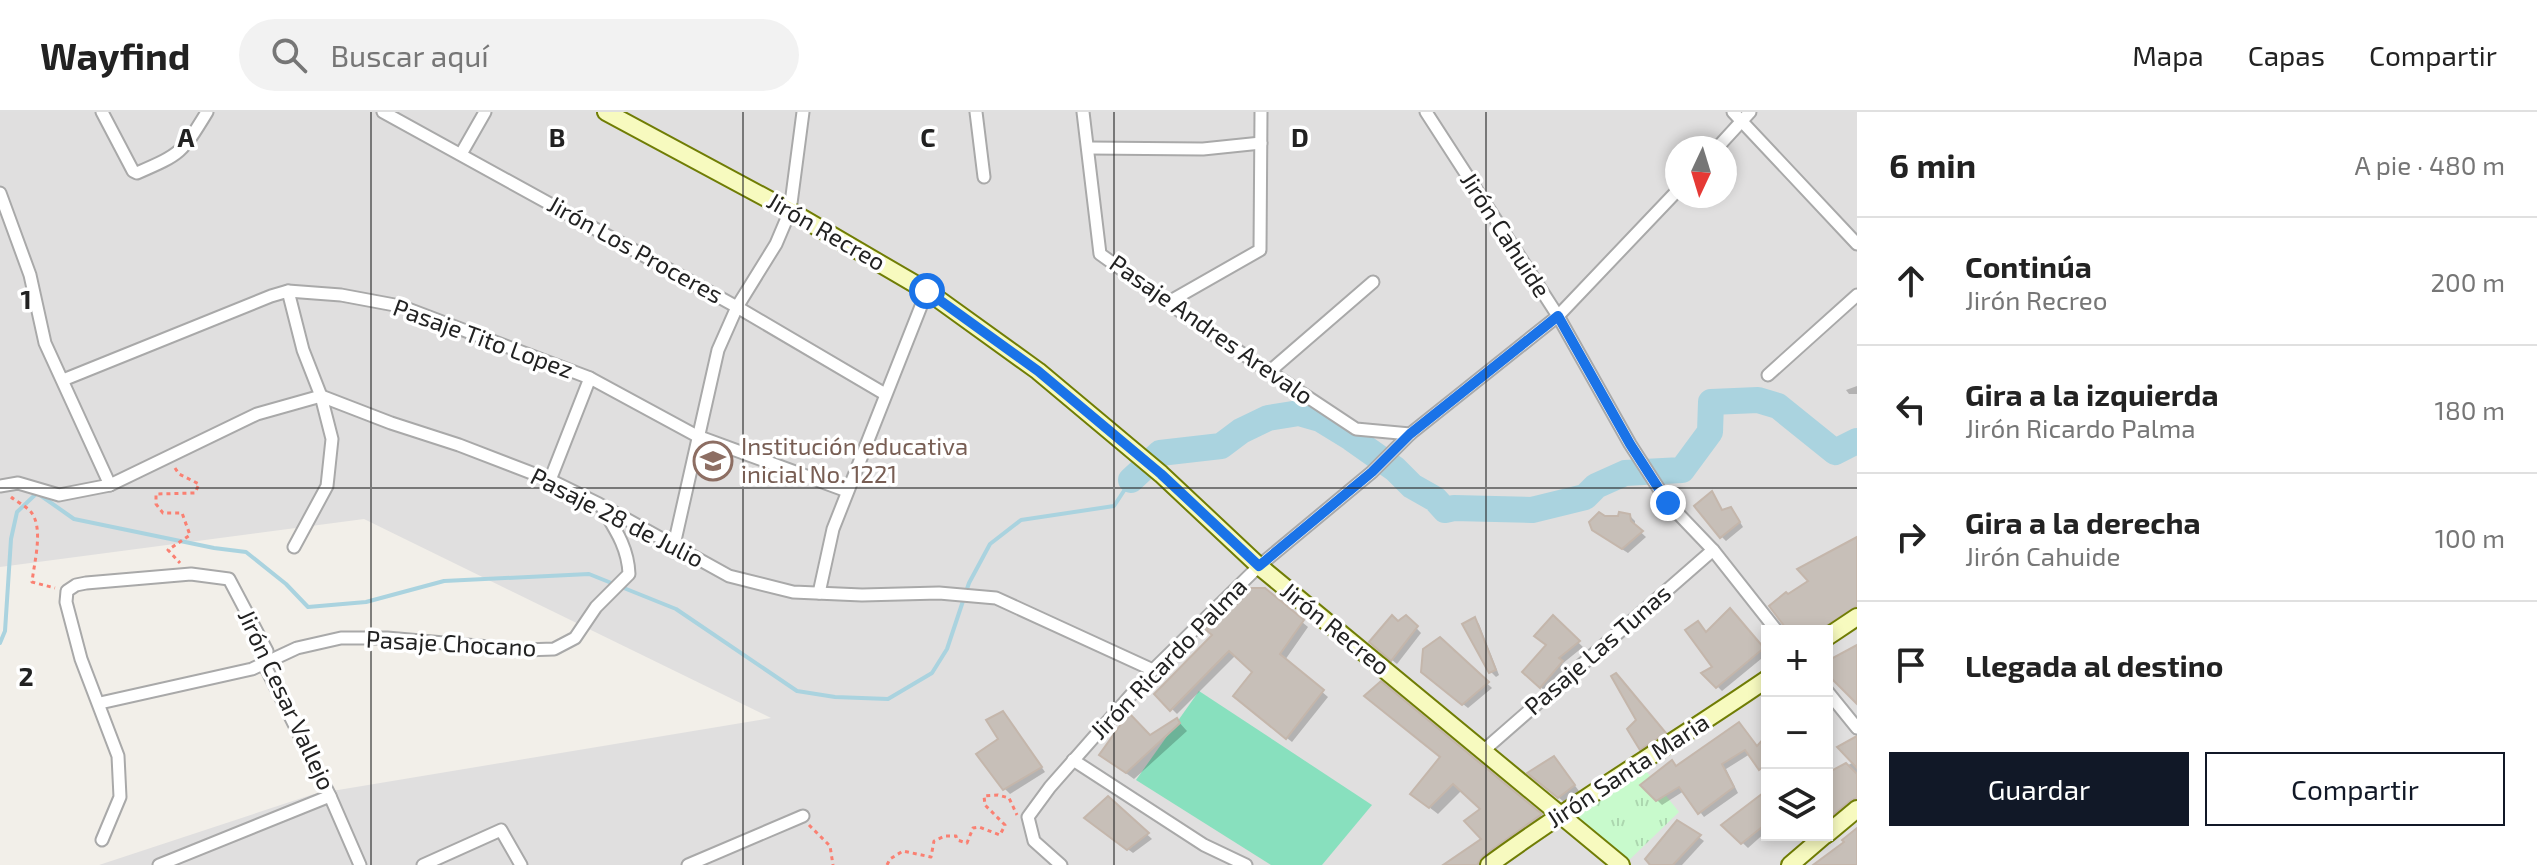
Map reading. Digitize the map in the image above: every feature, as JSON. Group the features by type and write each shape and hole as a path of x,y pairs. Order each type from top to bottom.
{"main road":[{"name":"Jirón Recreo","path":"606,112 790,211 927,291 1038,371 1161,474 1259,566 1621,865"},
{"path":"1833,633 1857,617"},
{"name":"Jirón Santa Maria","path":"1489,865 1560,813 1761,683"},
{"path":"1833,828 1857,809"},
{"path":"1790,865 1818,841"}],"street":[{"path":"102,112 134,172 178,154 186,147 207,112"},
{"name":"Jirón Los Proceres","path":"383,112 737,307 885,394"},
{"path":"461,154 485,112"},
{"path":"674,545 718,350 737,307 776,244 790,211 803,112"},
{"path":"976,112 984,177"},
{"name":"Pasaje Andres Arevalo","path":"1083,112 1099,252 1167,303 1359,430 1410,434"},
{"path":"1167,303 1260,250 1261,112"},
{"name":"Jirón Cahuide","path":"1426,112 1558,316 1630,444 1668,503 1713,550 1772,625"},
{"path":"1733,112 1746,117 1857,244"},
{"path":"1728,136 1746,117"},
{"path":"1089,148 1203,149 1261,143"},
{"path":"0,193 30,275 45,343 110,485"},
{"name":"Jirón Ricardo Palma","path":"1028,817 1073,760 1153,670 1259,566 1372,472 1410,434 1558,316 1665,204"},
{"path":"1270,371 1373,282"},
{"path":"288,291 307,364 321,396 332,439 327,486 294,547"},
{"name":"Pasaje Tito Lopez","path":"63,380 288,291 341,295 400,306 590,378 697,436 847,491"},
{"path":"819,593 833,529 927,291"},
{"path":"1768,375 1857,295"},
{"path":"550,480 590,378"},
{"path":"3,490 18,483 59,495 110,485 257,414 321,396"},
{"name":"Pasaje 28 de Julio","path":"321,396 550,480 742,581 780,591 862,595 939,593 996,598 1153,670"},
{"name":"Pasaje Chocano","path":"100,703 252,669 297,648 341,638 387,638 524,650 554,649 575,638 596,607 629,574 628,557 620,538 599,504"},
{"name":"Pasaje Las Tunas","path":"1483,751 1713,550"},
{"name":"Jirón Cesar Vallejo","path":"67,591 86,583 191,574 229,579 267,651 263,662 330,796 360,865"},
{"path":"67,591 66,602 81,659 118,756 120,797 102,840"},
{"path":"1832,697 1857,728"},
{"path":"1073,760 1204,845 1246,865"},
{"path":"164,864 330,796"},
{"path":"688,865 803,816"},
{"path":"1028,817 1034,841 1061,865"},
{"path":"423,865 501,830 521,865"}],"path":[{"path":"168,550 190,535 182,513 163,513 156,504 156,494 195,493 199,484 179,474 169,458"},
{"path":"3,490 31,512 37,531 32,582 67,591"},
{"path":"887,865 890,859 903,851 931,857 934,841 945,836 956,836 957,840 967,843 973,828 979,827 1000,835 1005,825 985,805 984,796 1009,798 1015,815 1028,817"},
{"path":"803,816 815,834 830,846 833,865"}],"shaded area":[{"path":"0,112 1857,112 1857,865 99,865 314,794 771,718 364,519 0,567"}],"green space":[{"path":"1199,691 1372,805 1322,865 1271,865 1136,780"},
{"path":"1642,766 1679,812 1625,864 1565,817"}],"building":[{"path":"1712,491 1722,510 1731,507 1740,522 1720,538 1694,506"},
{"path":"1599,512 1605,516 1618,516 1619,512 1630,514 1631,521 1643,531 1622,549 1592,530 1589,522"},
{"path":"1857,537 1857,606 1827,625 1783,625 1769,606 1786,592 1788,594 1808,581 1797,569"},
{"path":"1250,588 1265,588 1304,620 1280,654 1324,690 1286,739 1233,696 1252,672 1229,651 1170,711 1154,694 1212,635 1206,630"},
{"path":"1730,608 1761,644 1761,650 1716,688 1701,673 1712,667 1685,630 1698,621 1706,632"},
{"path":"1392,615 1398,621 1406,615 1418,626 1391,661 1369,642"},
{"path":"1553,615 1580,641 1559,658 1563,661 1540,688 1522,672 1546,645 1534,636"},
{"path":"1475,617 1496,670 1489,673 1462,624"},
{"path":"1440,637 1489,682 1462,705 1421,672 1423,649"},
{"path":"1857,645 1857,704 1833,680 1833,658"},
{"path":"1616,673 1666,733 1640,750 1627,729 1636,720 1611,676"},
{"path":"1381,681 1542,814 1483,856 1477,865 1443,865 1481,839 1464,821 1480,809 1453,784 1429,808 1410,794 1440,757 1364,696"},
{"path":"1003,711 1042,767 1003,790 976,754 998,739 986,720"},
{"path":"1129,713 1150,735 1177,718 1180,723 1126,773 1099,755"},
{"path":"1739,722 1757,746 1761,742 1761,768 1759,770 1745,750 1722,764 1734,787 1698,814 1679,787 1656,801 1640,785 1672,760 1676,766"},
{"path":"1857,736 1857,768 1837,747"},
{"path":"1554,756 1575,785 1558,798 1527,773"},
{"path":"1846,763 1857,774 1857,798 1833,815 1833,770"},
{"path":"1761,795 1761,828 1741,844 1721,825"},
{"path":"1108,796 1149,833 1127,850 1084,818"},
{"path":"1677,820 1701,835 1673,865 1650,865 1645,859"},
{"path":"1857,828 1857,865 1813,865 1844,842 1842,840"}],"waterway":[{"path":"1131,480 1160,453 1221,446 1241,431 1268,418 1299,413 1320,419 1351,438 1395,469 1412,486 1435,499 1445,510 1532,510 1585,497 1596,486 1625,473 1682,470 1710,432 1711,402 1758,400 1778,406 1835,452 1857,441"},
{"path":"0,643 5,631 11,539 17,512 37,493 74,519 246,552 286,584 308,607 366,602 444,581 589,574 676,609 797,691 835,697 888,699 932,673 947,649 969,583 990,544 1021,520 1114,506 1131,480"}],"place":[{"name":"Institución educativa inicial No. 1221","path":"713,461"}],"route":[{"path":"927,291 1038,371 1161,474 1259,566 1372,472 1410,434 1558,316 1630,444 1668,503"}]}
